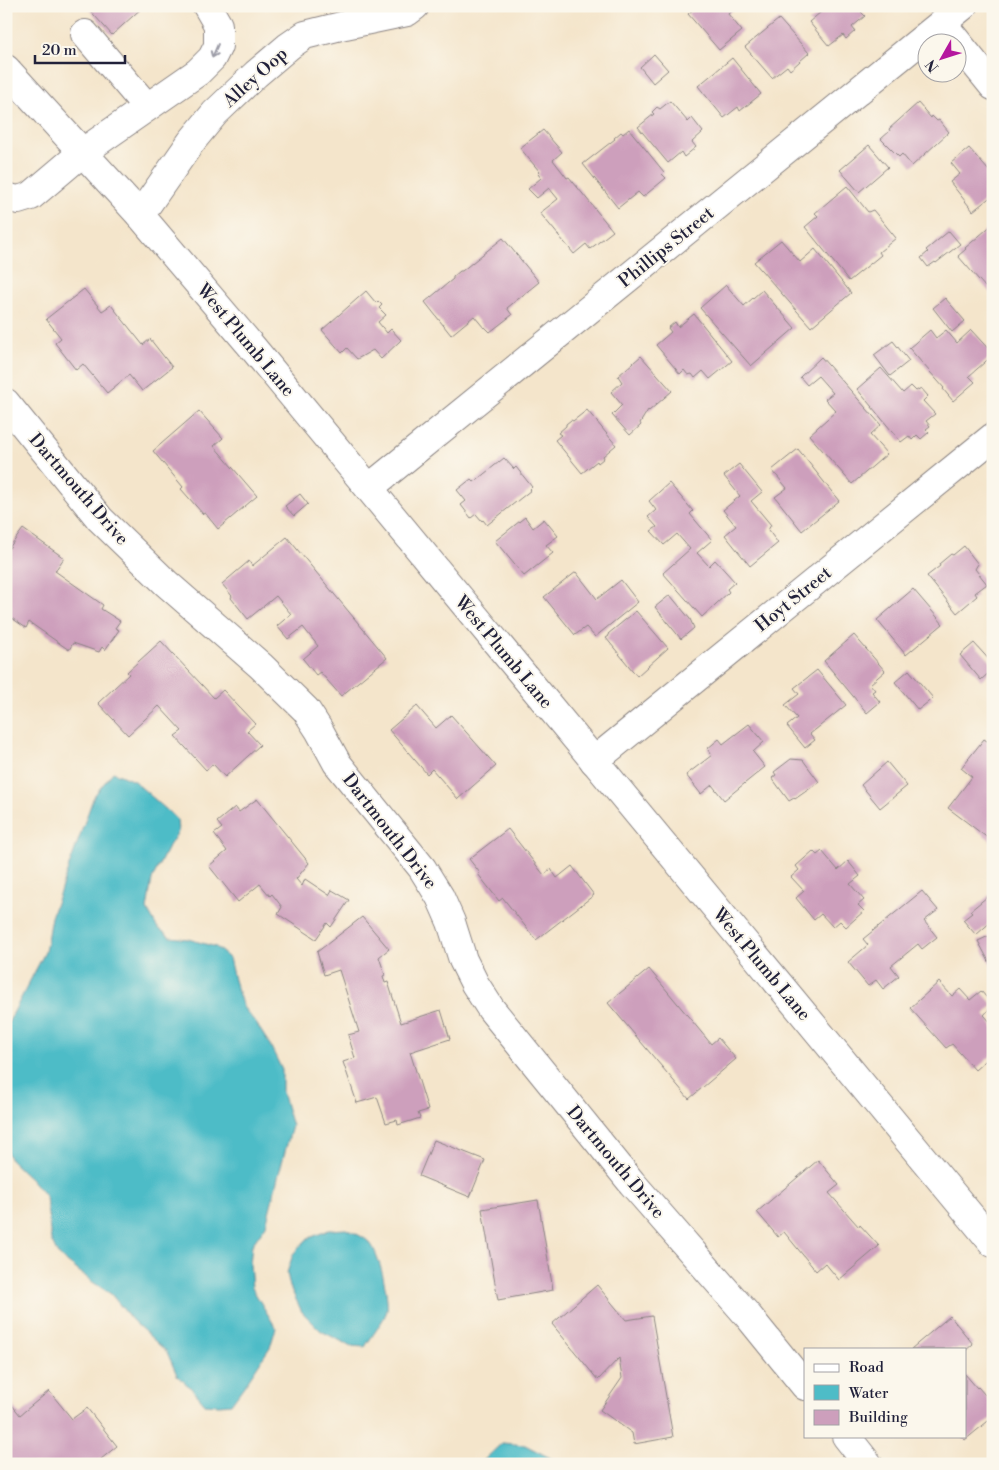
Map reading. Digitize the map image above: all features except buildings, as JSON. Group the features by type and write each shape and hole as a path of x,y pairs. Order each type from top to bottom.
{"street":[{"path":"6,197 18,200 31,196 83,152 198,72 212,58 218,46 218,25 207,6"},
{"name":"Alley Oop","path":"140,215 191,142 215,113 289,46 305,35 408,12 415,6"},
{"name":"Phillips Street","path":"368,488 963,6"},
{"path":"942,23 993,86"},
{"path":"85,34 147,107"},
{"name":"West Plumb Lane","path":"6,69 140,215 253,348 993,1243"},
{"name":"Dartmouth Drive","path":"6,403 100,519 166,583 261,666 306,710 337,763 422,868 440,897 451,922 463,960 475,984 492,1009 626,1175 749,1317 804,1385"},
{"name":"Hoyt Street","path":"594,761 993,437"},
{"path":"848,1438 868,1464"}],"water":[{"path":"113,772 134,781 177,819 178,832 152,879 147,909 157,927 170,937 188,939 216,947 229,958 243,1007 270,1045 282,1070 282,1092 292,1126 266,1225 252,1245 250,1264 252,1288 276,1328 270,1347 231,1404 205,1404 177,1375 167,1352 132,1320 111,1294 58,1255 51,1240 46,1197 11,1160 6,1150 6,1027 45,952 51,917 94,796"},
{"path":"346,1229 370,1243 377,1256 383,1275 387,1304 386,1314 365,1347 351,1346 321,1331 302,1312 290,1287 287,1273 293,1254 307,1239 329,1230"},
{"path":"502,1443 525,1445 562,1464 480,1464"}]}
